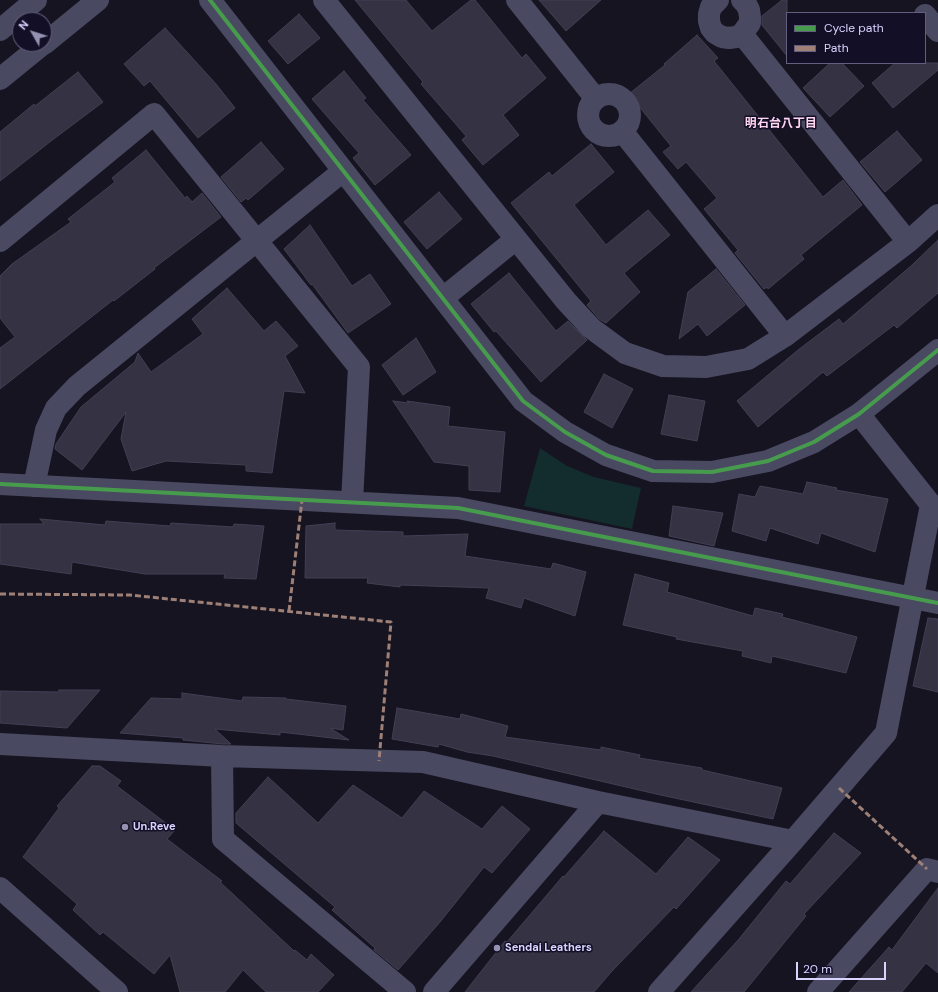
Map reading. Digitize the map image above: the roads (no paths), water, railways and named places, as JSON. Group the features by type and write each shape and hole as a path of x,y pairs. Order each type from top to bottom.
{"street":[{"path":"0,30 36,0"},
{"path":"52,37 98,0"},
{"path":"210,0 524,401 565,432 606,455 653,471 712,472 768,461 814,442 860,414 938,350"},
{"path":"324,0 566,301 592,328 625,353 663,366 706,367 748,359 785,336 908,242 938,216"},
{"path":"517,0 596,99"},
{"path":"716,0 711,7 709,14 711,28 715,33 722,37 736,38 742,34 750,23 750,17 746,4 742,0"},
{"path":"913,0 922,12"},
{"path":"926,16 938,31"},
{"path":"742,34 908,242"},
{"path":"0,79 34,52"},
{"path":"615,94 626,102 629,107 629,121 622,131 615,135 608,136 601,134 591,125 588,118 588,111 596,99 601,95 615,94"},
{"path":"0,241 154,114 359,367 352,502"},
{"path":"622,131 785,336"},
{"path":"34,486 46,430 56,408 77,386 343,171"},
{"path":"443,298 516,239"},
{"path":"660,992 886,733 931,505 860,414"},
{"path":"0,484 458,508 938,603"},
{"path":"0,744 222,756 423,762 598,802 793,841"},
{"path":"222,756 223,839 405,992"},
{"path":"434,992 598,802"},
{"path":"818,992 927,869 938,872"},
{"path":"0,888 117,992"}],"place":[{"name":"Un.Reve","path":"125,827"},
{"name":"Sendai Leathers","path":"497,948"}],"district":[{"name":"明石台八丁目","path":"781,124"}]}
